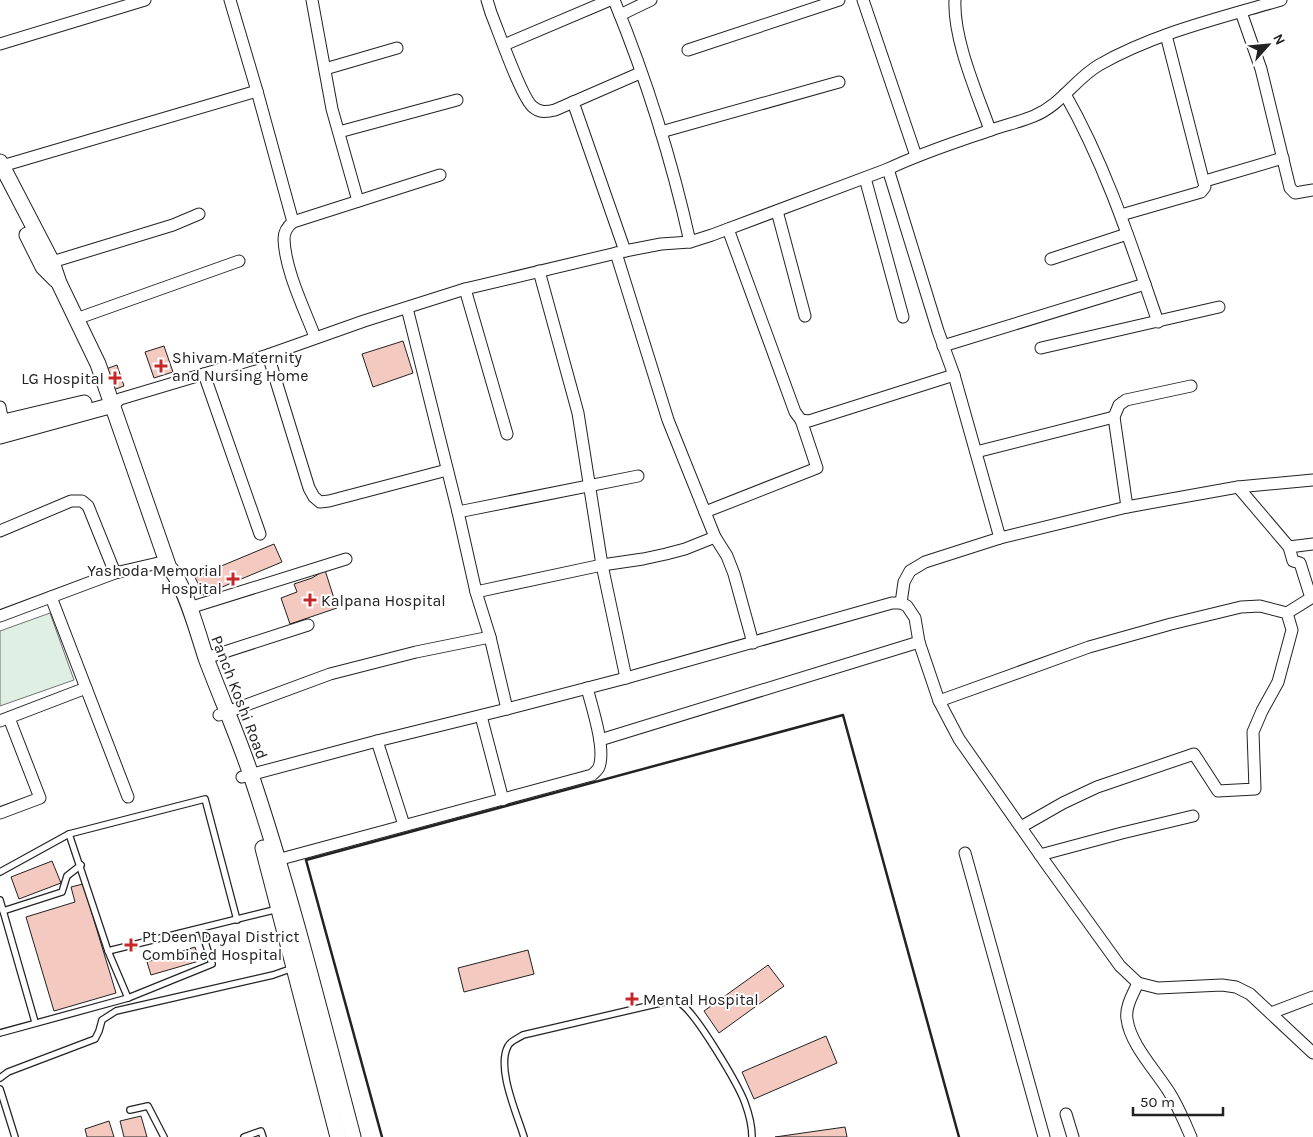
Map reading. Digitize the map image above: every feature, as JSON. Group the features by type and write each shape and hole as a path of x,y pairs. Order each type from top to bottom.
{"street":[{"path":"0,44 145,0"},
{"path":"230,0 293,222"},
{"path":"487,0 524,94 532,107 543,112 555,110 640,73"},
{"path":"504,45 610,0"},
{"path":"614,0 661,132 690,242"},
{"path":"620,14 651,0"},
{"path":"688,50 839,0"},
{"path":"863,0 916,156"},
{"path":"955,0 955,19 960,39 990,130"},
{"path":"1,422 114,400 268,355 315,337 465,289 621,252 661,244 690,242 865,178 916,156 1035,116 1054,106 1084,75 1098,65 1132,48 1166,35 1281,0"},
{"path":"316,1 332,109 358,201"},
{"path":"1241,12 1260,69 1290,188 1296,193 1313,190"},
{"path":"1121,215 1201,192 1206,187 1180,95 1166,35"},
{"path":"325,69 397,48"},
{"path":"661,132 839,82"},
{"path":"1,164 257,91"},
{"path":"1065,94 1091,144 1121,215 1158,322"},
{"path":"339,132 457,100"},
{"path":"573,102 621,252 668,420 715,536 727,556 734,574 753,643"},
{"path":"1205,181 1282,158"},
{"name":"Panch Koshi Road","path":"1,164 52,262 59,283 114,400 168,565 175,573 189,608 223,714 277,860 285,907 353,1137"},
{"path":"888,169 943,346 954,375 1000,538"},
{"path":"315,337 289,267 284,239 288,226 293,222 440,175"},
{"path":"865,178 902,317"},
{"name":"Panch Koshi Road","path":"0,182 43,267 59,283"},
{"path":"777,211 805,316"},
{"path":"52,262 173,225 199,214"},
{"path":"705,512 817,468 801,420 795,412 728,229"},
{"path":"1050,259 1128,234"},
{"path":"76,319 239,261"},
{"path":"539,271 578,412 602,565 626,678"},
{"path":"943,346 1145,284"},
{"path":"465,289 507,434"},
{"path":"407,308 476,592 490,637 507,709"},
{"path":"1042,348 1219,308"},
{"path":"268,355 309,488 314,497 320,502 447,470"},
{"path":"204,374 260,534"},
{"path":"801,420 809,421 954,375"},
{"path":"1127,506 1114,417 1119,405 1126,400 1191,386"},
{"path":"976,452 1114,417"},
{"path":"458,512 638,476"},
{"path":"902,602 904,582 910,571 924,562 1000,538 1127,506 1238,487 1313,480"},
{"path":"939,701 1089,646 1240,607 1260,606 1287,613 1311,598 1300,563 1293,561 1289,547 1238,487"},
{"path":"0,531 71,501 82,501 88,506 115,573"},
{"path":"476,592 602,565 666,554 684,549 715,536"},
{"path":"1289,547 1313,544"},
{"path":"189,608 346,559"},
{"path":"0,616 115,573 168,565 168,575 223,714 330,674 416,652 490,637"},
{"path":"52,597 128,797"},
{"path":"285,907 265,854 247,776 626,678 892,603 902,602 915,618 919,642 939,701 960,739 1120,966 1138,983 1158,988 1222,985 1236,987 1250,994 1313,1053"},
{"path":"1021,827 1063,802 1097,787 1194,754 1218,791 1255,789 1254,732 1262,711 1278,682 1292,630 1287,613"},
{"path":"206,658 308,625"},
{"path":"600,740 919,642"},
{"path":"0,813 40,798 4,719 86,688"},
{"path":"277,860 592,775 599,768 601,759 600,740 587,688"},
{"path":"481,716 503,800"},
{"path":"377,741 404,825"},
{"path":"1040,855 1193,816"},
{"path":"965,853 1044,1137"},
{"path":"301,965 338,1137"},
{"path":"1138,983 1127,1009 1127,1020 1132,1036 1181,1112 1191,1137"},
{"path":"1271,1014 1313,996"},
{"path":"1066,1114 1073,1137"}],"lane":[{"path":"0,872 69,834 205,799 237,920"},
{"path":"69,834 108,951 128,998"},
{"path":"3,911 62,892 67,876 80,865"},
{"path":"0,900 34,1022"},
{"path":"108,951 285,907"},
{"path":"0,1033 34,1022 128,998 212,964 201,929"},
{"path":"0,1078 8,1072 95,1039 102,1020 116,1011 273,975 301,965"},
{"path":"524,1137 506,1078 504,1057 508,1044 523,1035 669,1001 678,1002 690,1011 718,1054 745,1102 752,1128 752,1137"},
{"path":"0,1089 15,1137"},
{"path":"130,1110 148,1106 164,1137"},
{"path":"244,1137 261,1132 263,1137"}],"green space":[{"path":"50,613 74,680 0,706 0,631"}],"building":[{"path":"403,341 413,373 373,387 362,354"},
{"path":"164,346 173,372 154,378 145,352"},
{"path":"117,365 124,386 113,390 106,369"},
{"path":"274,544 282,562 203,595 195,577"},
{"path":"325,570 337,608 290,624 281,598 297,592 294,584 312,578"},
{"path":"52,861 61,883 19,899 11,877"},
{"path":"83,884 116,993 54,1011 26,917 75,902 71,887"},
{"path":"195,947 199,961 151,975 147,962"},
{"path":"528,950 534,974 464,992 458,968"},
{"path":"768,965 784,986 719,1033 704,1011"},
{"path":"826,1036 837,1063 754,1099 742,1072"},
{"path":"141,1116 147,1137 124,1137 120,1121"},
{"path":"109,1121 114,1137 87,1137 85,1129"},
{"path":"845,1127 847,1137 775,1137"}],"wall":[{"path":"382,1137 306,860 843,715 959,1137"}],"place":[{"name":"Shivam Maternity and Nursing Home","path":"161,366"},
{"name":"LG Hospital","path":"115,378"},
{"name":"Yashoda Memorial Hospital","path":"233,579"},
{"name":"Kalpana Hospital","path":"310,600"},
{"name":"Pt Deen Dayal District Combined Hospital","path":"131,945"},
{"name":"Mental Hospital","path":"632,999"}]}
